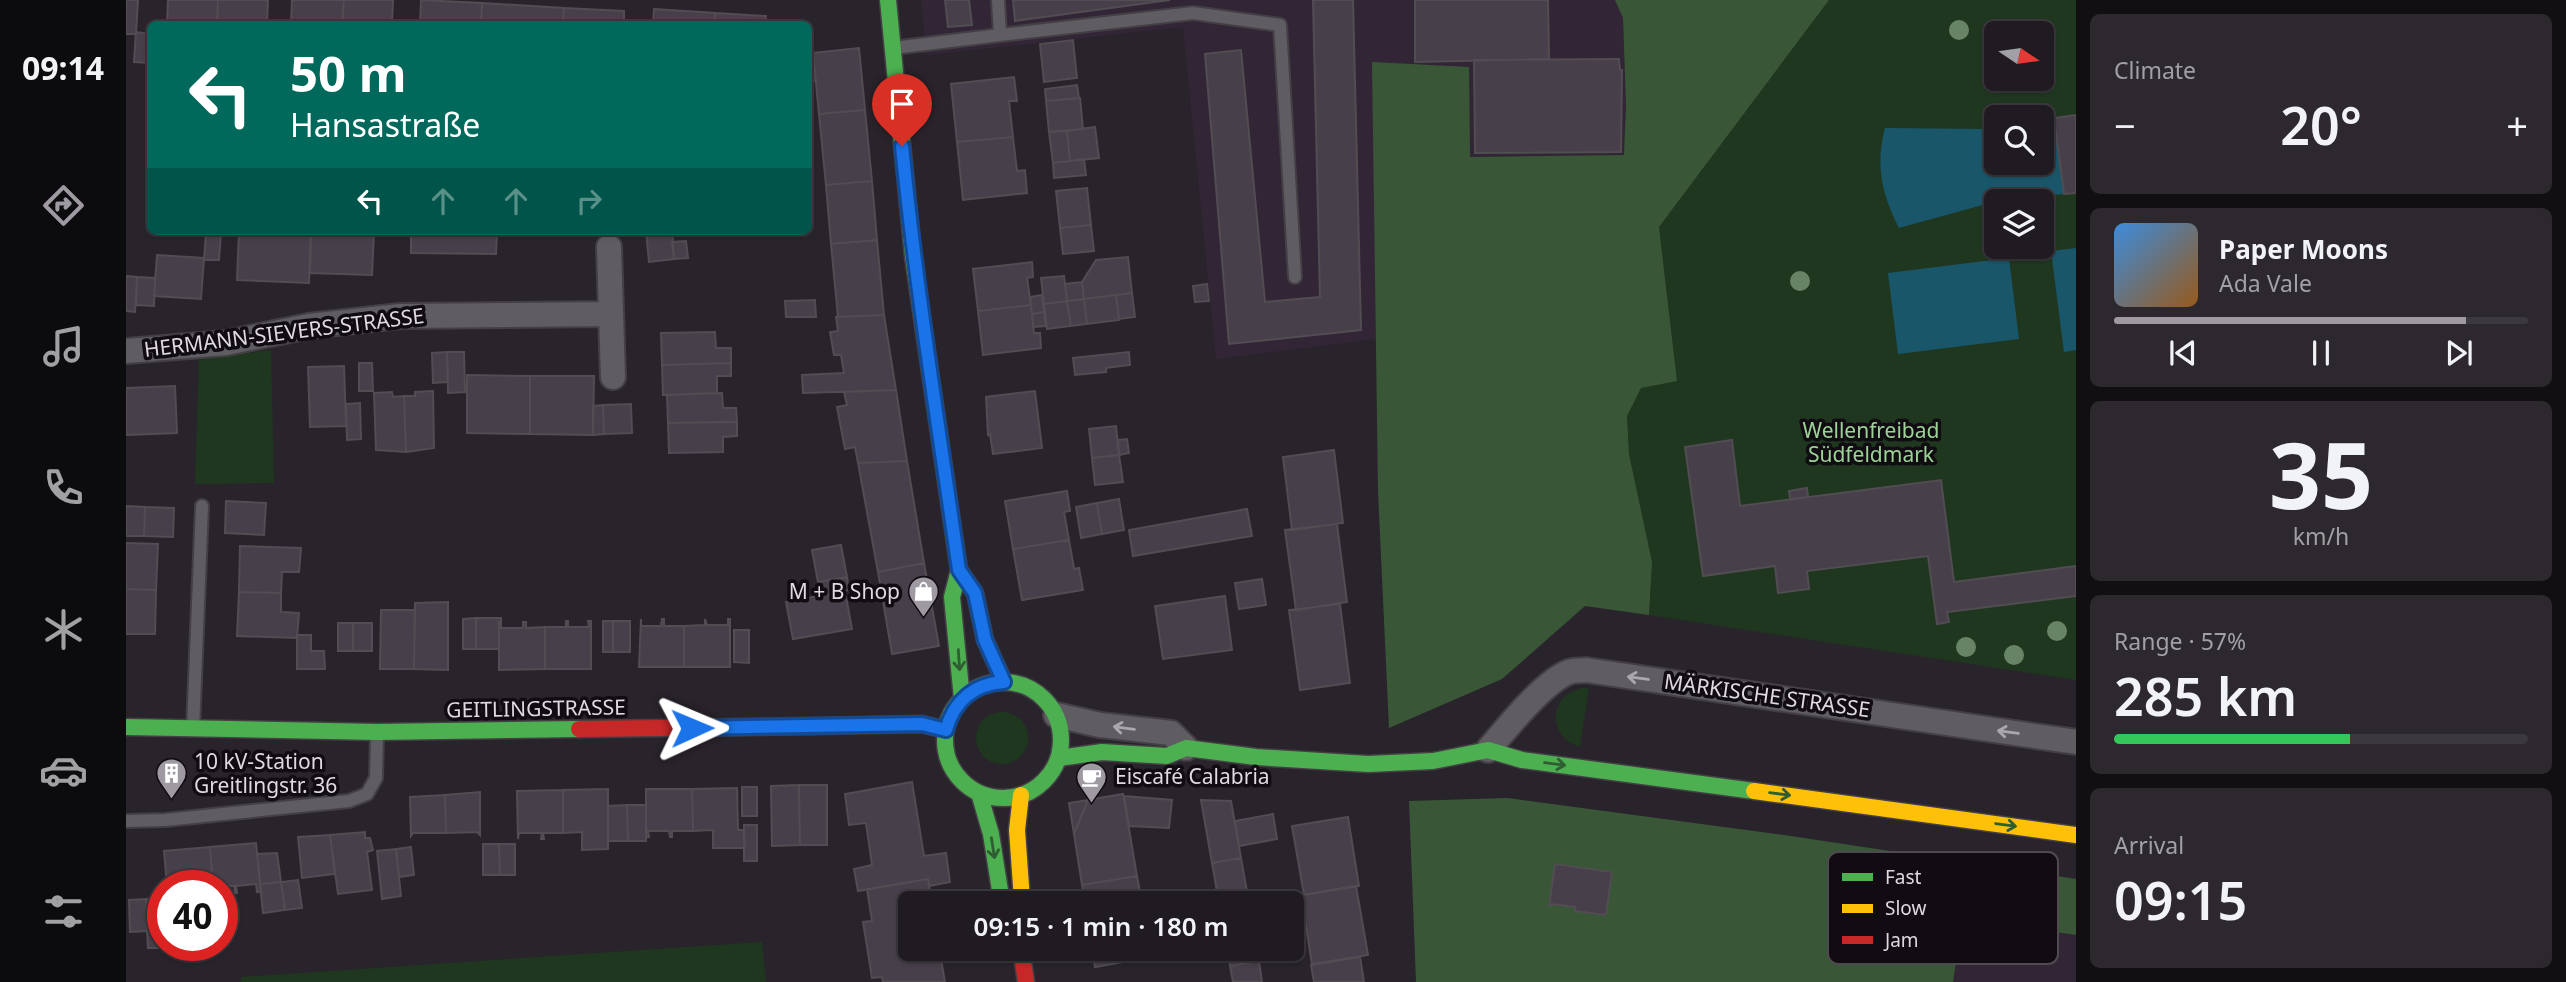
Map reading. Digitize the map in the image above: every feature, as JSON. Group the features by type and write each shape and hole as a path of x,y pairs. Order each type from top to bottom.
{"street":[{"path":"888,0 913,256 959,570 953,597 962,699"},
{"path":"609,247 613,377"},
{"name":"HERMANN-SIEVERS-STRASSE","path":"126,351 212,345 309,326 400,316 609,314"},
{"path":"959,570 975,593 985,640 1004,682"},
{"name":"MÄRKISCHE STRASSE","path":"1488,750 1557,678 1571,671 1586,670 2076,742"},
{"path":"1004,682 1029,687 1040,694 1056,715 1060,728 1059,758 1045,781 1034,790 1000,798 979,793 966,785 956,773 949,760 946,730 949,718 962,699 981,686 1004,682"},
{"path":"1056,715 1100,725 1171,733 1186,748"},
{"name":"GEITLINGSTRASSE","path":"126,727 377,732 922,724 946,730"},
{"path":"1059,758 1102,752 1167,757 1186,748 1256,757 1368,764 1433,761 1488,750 1522,760 2076,835"},
{"path":"979,793 991,834 1000,891"},
{"path":"1021,795 1017,830 1022,891"},
{"path":"1023,961 1026,982"}],"lane":[{"path":"998,0 1000,35"},
{"path":"893,48 1193,13 1280,25 1295,277"},
{"path":"193,730 202,506"},
{"path":"126,821 349,801 367,794 376,778 377,732"}],"shaded area":[{"path":"921,0 1615,0 1623,18 1625,155 1469,157 1373,63 1376,339 1216,359 1183,27 926,55"},
{"path":"2058,932 2076,935 2076,982 1953,982 1956,964 2058,964"}],"green space":[{"path":"1615,0 1829,0 1659,227 1677,381 1641,388 1627,416 1629,454 1652,562 1649,615 1585,606 1502,679 1389,728 1378,491 1372,62 1469,67 1470,157 1624,155 1626,106 1623,18"},
{"name":"Wellenfreibad Südfeldmark","path":"1829,0 2076,0 2076,680 1649,615 1652,562 1629,454 1627,416 1641,388 1677,380 1659,227"},
{"path":"271,350 274,483 195,484 199,360"},
{"path":"1582,688 1589,688 1580,747 1562,735 1556,716 1563,699"},
{"path":"1002,712 1021,719 1028,738 1021,757 1002,764 983,757 976,738 983,719"},
{"path":"1507,798 1897,852 1828,852 1828,964 1956,964 1953,982 1416,982 1409,801"},
{"path":"2058,876 2076,879 2076,935 2058,932"},
{"path":"762,942 766,982 241,982 241,977"}],"water":[{"path":"2054,118 2064,194 2054,195 2054,189 1984,189 1984,205 1899,228 1888,203 1882,179 1881,155 1885,128 1984,128 1984,175 2054,175"},
{"path":"2076,248 2076,350 2064,352 2052,259 2054,251"},
{"path":"2009,259 2019,339 1898,354 1888,273"}],"building":[{"path":"126,0 138,0 136,34 126,34"},
{"path":"168,0 218,0 217,21 167,21"},
{"path":"218,0 268,0 267,21 217,21"},
{"path":"292,0 344,0 342,21 291,21"},
{"path":"344,0 393,0 392,21 342,21"},
{"path":"421,0 482,3 481,21 420,21"},
{"path":"945,0 969,0 972,25 948,27"},
{"path":"1013,0 1170,0 1015,21"},
{"path":"1313,0 1353,0 1361,330 1229,344 1205,54 1241,50 1265,302 1320,297"},
{"path":"1415,0 1548,0 1549,59 1415,62"},
{"path":"482,3 564,8 563,21 481,21"},
{"path":"564,8 624,11 624,21 563,21"},
{"path":"654,9 715,13 715,21 653,21"},
{"path":"715,13 766,16 765,21 715,21"},
{"path":"136,32 147,34 147,63 134,62"},
{"path":"1073,40 1077,78 1044,82 1040,44"},
{"path":"859,48 865,110 819,114 813,53"},
{"path":"812,53 813,53 816,81 812,81"},
{"path":"1619,59 1622,70 1621,152 1475,153 1474,60"},
{"path":"1014,77 1017,101 1009,101 1013,137 957,142 951,84"},
{"path":"1077,85 1079,98 1046,101 1045,89"},
{"path":"1080,98 1083,129 1049,132 1046,101"},
{"path":"865,110 872,181 826,185 819,114"},
{"path":"2076,115 2076,193 2064,194 2054,118"},
{"path":"1095,127 1099,158 1070,161 1067,131"},
{"path":"1067,131 1070,161 1053,163 1049,132"},
{"path":"1013,137 1017,171 1025,170 1027,193 963,200 957,142"},
{"path":"1084,159 1086,175 1054,178 1053,163"},
{"path":"872,181 877,240 831,244 826,185"},
{"path":"1087,188 1091,225 1060,228 1056,191"},
{"path":"1091,225 1094,251 1063,254 1060,228"},
{"path":"206,235 221,235 219,260 204,260"},
{"path":"239,235 311,235 309,283 237,280"},
{"path":"311,235 374,235 372,275 310,273"},
{"path":"411,235 497,235 496,254 411,253"},
{"path":"646,235 672,235 674,259 649,262"},
{"path":"877,240 884,315 838,317 831,244"},
{"path":"686,241 688,258 674,259 672,242"},
{"path":"157,255 204,258 201,299 154,296"},
{"path":"1128,257 1132,293 1084,299 1082,282 1096,260"},
{"path":"1032,262 1033,277 1027,278 1031,305 978,311 973,269"},
{"path":"126,276 137,277 135,312 126,311"},
{"path":"1064,276 1067,301 1044,304 1041,278"},
{"path":"137,277 155,278 154,306 136,305"},
{"path":"1082,282 1084,299 1067,301 1065,284"},
{"path":"1207,284 1209,301 1195,302 1193,286"},
{"path":"1132,293 1135,317 1119,319 1116,295"},
{"path":"1042,295 1044,312 1032,314 1030,297"},
{"path":"1116,295 1119,320 1087,324 1084,299"},
{"path":"1084,299 1087,324 1071,326 1067,301"},
{"path":"815,300 816,317 786,317 785,301"},
{"path":"1067,301 1071,326 1047,329 1044,304"},
{"path":"1031,305 1034,333 1040,333 1041,348 983,355 978,311"},
{"path":"1044,312 1046,326 1033,327 1032,314"},
{"path":"884,315 896,390 803,393 802,375 844,373 841,355 834,355 830,332 838,331 836,317"},
{"path":"715,332 716,348 731,348 731,363 662,365 661,333"},
{"path":"447,352 448,382 433,383 432,353"},
{"path":"447,352 464,352 465,392 448,393"},
{"path":"1129,352 1130,365 1106,368 1106,372 1075,375 1073,358"},
{"path":"359,363 372,363 373,391 359,391"},
{"path":"731,363 731,376 717,376 717,393 663,395 662,365"},
{"path":"344,366 346,426 310,427 308,367"},
{"path":"467,375 530,376 530,434 467,433"},
{"path":"530,376 594,376 593,435 530,434"},
{"path":"175,386 177,433 126,435 126,388"},
{"path":"896,390 907,461 858,463 855,447 845,449 837,407 847,405 844,392"},
{"path":"433,391 434,448 406,452 404,396"},
{"path":"1035,391 1042,448 993,454 990,434 988,435 986,397"},
{"path":"392,392 393,397 404,396 406,452 376,450 374,393"},
{"path":"722,393 723,408 736,408 737,422 668,423 667,395"},
{"path":"360,403 361,439 347,440 346,404"},
{"path":"631,404 632,433 604,434 603,405"},
{"path":"603,405 604,434 593,435 593,406"},
{"path":"737,422 737,436 723,437 723,452 669,453 668,423"},
{"path":"1116,426 1119,455 1092,458 1089,429"},
{"path":"1127,439 1129,453 1119,455 1118,440"},
{"path":"1732,440 1740,506 1941,480 1954,582 2076,566 2076,596 1947,612 1949,622 1937,624 1928,556 1807,571 1809,589 1778,593 1775,566 1703,576 1685,447"},
{"path":"1334,450 1343,523 1292,530 1283,457"},
{"path":"1119,455 1123,482 1095,485 1092,458"},
{"path":"907,461 924,563 878,572 858,463"},
{"path":"1807,488 1808,497 1790,499 1789,491"},
{"path":"1067,491 1070,511 1064,512 1069,540 1013,549 1005,501"},
{"path":"1119,499 1124,530 1102,534 1097,503"},
{"path":"226,501 266,503 264,535 225,533"},
{"path":"1097,503 1102,534 1081,538 1076,507"},
{"path":"126,506 145,507 144,536 126,536"},
{"path":"145,507 174,508 173,537 144,536"},
{"path":"1247,509 1252,536 1133,556 1129,530"},
{"path":"1337,524 1347,602 1296,610 1285,530"},
{"path":"1069,540 1074,569 1079,568 1083,590 1022,600 1013,549"},
{"path":"126,543 158,544 156,590 126,589"},
{"path":"841,545 847,577 818,582 812,550"},
{"path":"240,546 301,548 299,572 282,572 281,593 239,592"},
{"path":"924,563 939,646 892,654 878,572"},
{"path":"847,577 849,590 820,596 818,582"},
{"path":"1262,579 1266,605 1239,609 1235,583"},
{"path":"126,589 156,590 155,634 126,634"},
{"path":"845,591 852,629 793,639 786,602"},
{"path":"239,592 281,593 281,612 299,613 297,638 237,636"},
{"path":"1225,596 1232,650 1163,659 1155,606"},
{"path":"448,602 448,670 414,669 415,603"},
{"path":"1340,604 1350,683 1300,690 1289,610"},
{"path":"381,610 415,610 414,669 380,669"},
{"path":"476,618 476,649 463,649 463,619"},
{"path":"476,618 501,618 499,649 476,649"},
{"path":"641,619 641,626 661,626 664,619 664,626 684,626 684,667 639,667"},
{"path":"705,619 707,625 728,625 730,619 730,667 684,667 684,626 705,625"},
{"path":"566,621 568,627 589,627 588,621 591,621 591,669 545,669 545,627 566,627"},
{"path":"603,621 613,621 613,652 603,652"},
{"path":"613,621 630,621 630,652 613,652"},
{"path":"499,622 501,628 523,628 523,622 526,622 526,628 545,627 545,669 499,670"},
{"path":"338,623 353,623 353,651 338,651"},
{"path":"353,623 372,623 372,651 353,651"},
{"path":"734,630 749,630 749,663 734,662"},
{"path":"297,635 311,635 311,651 324,651 325,669 297,669"},
{"path":"912,782 924,856 946,853 950,882 929,886 928,879 858,891 854,869 872,865 866,823 849,825 845,794"},
{"path":"799,785 827,785 827,845 800,845"},
{"path":"799,785 800,845 772,846 771,786"},
{"path":"742,787 757,787 757,816 742,816"},
{"path":"737,788 738,830 744,830 745,848 713,848 713,830 693,831 692,789"},
{"path":"608,789 608,849 582,850 582,832 563,833 563,790"},
{"path":"646,789 692,789 693,831 672,831 670,837 669,831 648,831 649,837 646,837"},
{"path":"563,790 563,833 543,833 544,839 541,839 542,833 519,833 518,839 517,791"},
{"path":"480,792 480,835 477,832 446,833 445,795"},
{"path":"1123,794 1137,876 1082,885 1074,834 1088,800"},
{"path":"445,795 446,833 413,833 411,836 410,797"},
{"path":"1124,796 1172,800 1169,828 1129,826"},
{"path":"1088,800 1074,834 1069,803"},
{"path":"1201,800 1231,801 1241,858 1212,863"},
{"path":"627,805 646,805 646,841 628,841"},
{"path":"627,805 628,841 608,841 608,806"},
{"path":"1273,814 1277,839 1239,846 1235,821"},
{"path":"1348,817 1359,886 1304,895 1292,826"},
{"path":"744,825 757,825 757,861 744,861"},
{"path":"365,832 365,838 370,838 373,850 367,852 372,890 338,894 330,835"},
{"path":"330,835 335,874 302,878 298,837"},
{"path":"256,843 261,891 257,892 256,884 238,886 238,870 212,870 210,847"},
{"path":"483,844 499,844 500,875 483,875"},
{"path":"499,844 515,844 515,875 500,875"},
{"path":"210,847 212,870 166,870 164,851"},
{"path":"411,847 414,875 399,877 396,849"},
{"path":"396,849 401,896 382,899 377,851"},
{"path":"277,853 281,882 260,884 257,854"},
{"path":"1241,858 1247,891 1217,891 1212,863"},
{"path":"1555,864 1612,872 1606,915 1575,911 1575,907 1551,904 1549,907"},
{"path":"1137,876 1140,891 1083,891 1082,885"},
{"path":"928,879 930,891 898,891 898,961 941,961 945,982 883,982 882,977 872,978 863,922 872,921 867,889"},
{"path":"298,880 302,908 285,910 281,882"},
{"path":"281,882 285,910 263,913 260,884"},
{"path":"1356,886 1368,955 1312,964 1304,914 1304,895"},
{"path":"146,899 147,931 130,932 129,900"},
{"path":"1360,957 1364,982 1314,982 1311,965"},
{"path":"1094,961 1129,961 1095,967"},
{"path":"1229,961 1259,961 1230,966"},
{"path":"1259,961 1262,982 1233,982 1230,966"}],"traffic: fast":[{"path":"888,0 913,256 959,570 952,597 962,699"},
{"path":"959,570 975,593 985,640 1004,682"},
{"path":"1003,682 1025,686 1044,699 1057,718 1061,740 1057,762 1044,781 1025,794 1003,798 981,794 962,781 949,762 945,740 949,718 962,699 981,686 1003,682"},
{"path":"813,726 922,724 946,730"},
{"path":"126,727 377,732 579,729"},
{"path":"1059,758 1102,752 1167,756 1186,748 1256,757 1368,764 1433,761 1488,750 1522,760 1754,791"},
{"path":"979,793 991,834 1000,891"}],"traffic: slow":[{"path":"1754,791 2076,835"},
{"path":"1021,795 1017,830 1021,891"}],"traffic: jam":[{"path":"579,729 813,726"},
{"path":"1023,961 1026,982"}],"place":[{"name":"M + B Shop","path":"923,619"},
{"name":"10 kV-Station Greitlingstr. 36","path":"171,801"},
{"name":"Eiscafé Calabria","path":"1092,804"}],"route":[{"path":"692,728 922,724 946,730 955,708 971,691 993,682 1004,682 985,640 975,593 959,570 929,378 902,146"}]}
